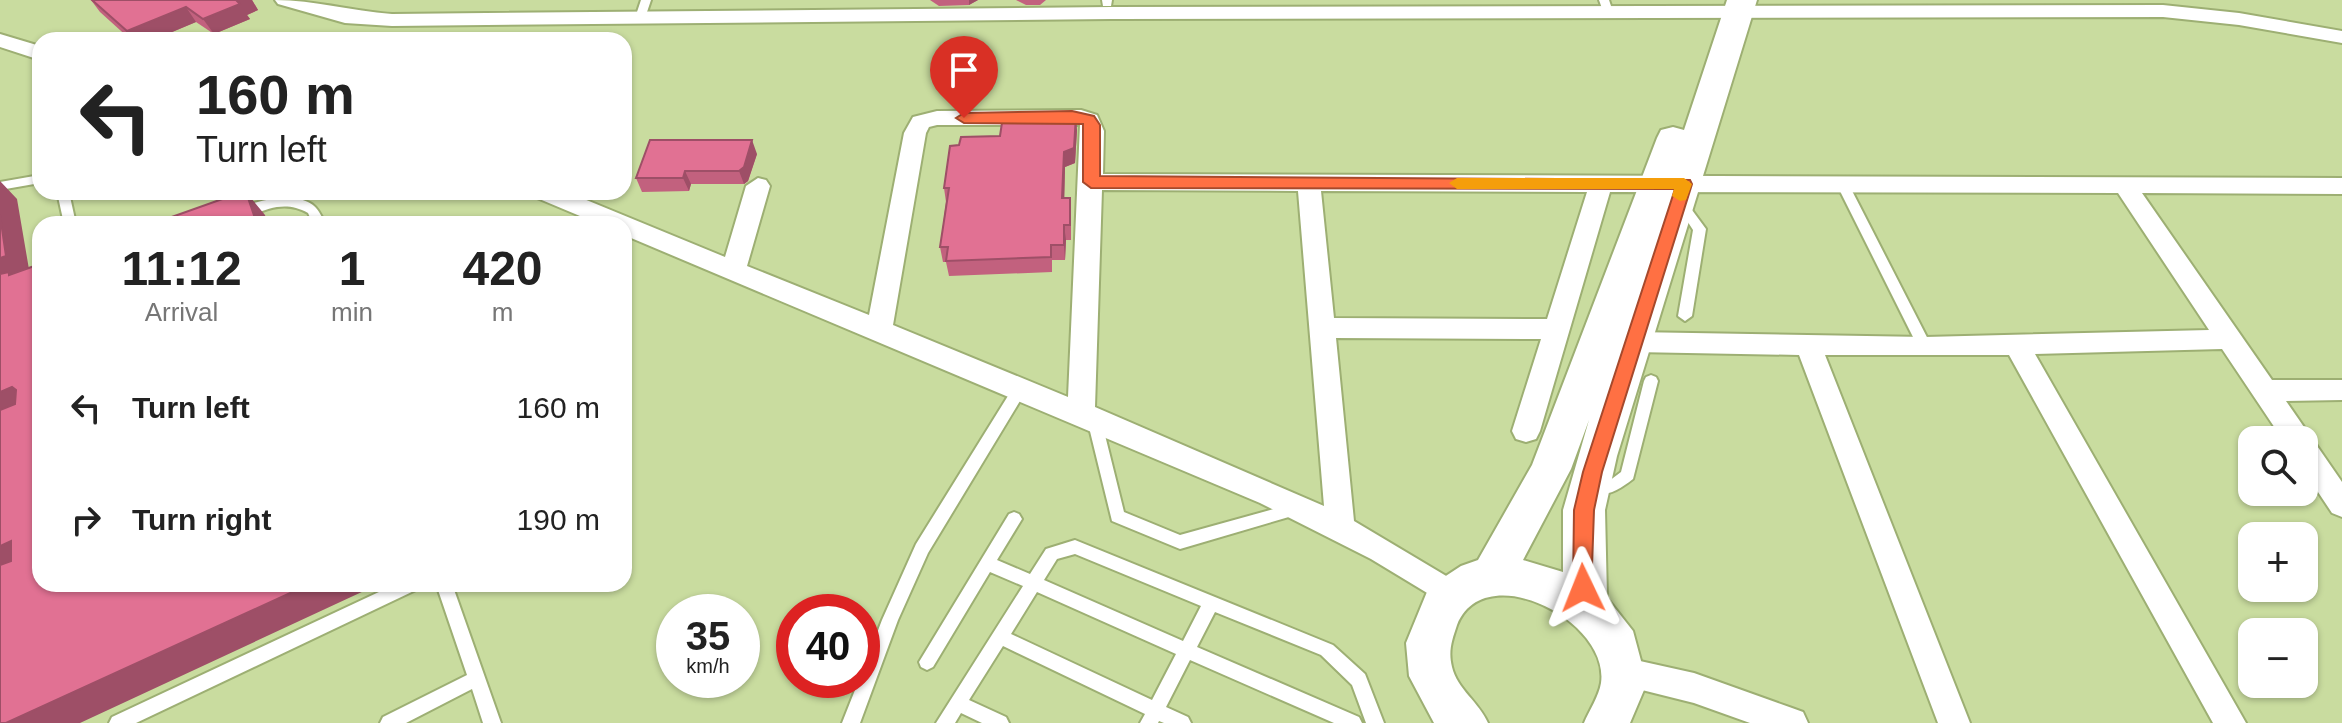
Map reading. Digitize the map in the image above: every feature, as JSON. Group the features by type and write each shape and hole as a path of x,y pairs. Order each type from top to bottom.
{"street":[{"path":"285,0 345,17 392,20 643,9 1107,4 2163,11 2201,14 2342,37"},
{"path":"384,32 404,0"},
{"path":"1585,605 1582,540 1588,489 1634,342 1673,191 1730,6"},
{"path":"0,40 32,50"},
{"path":"879,330 915,133 921,122 937,118 1081,117 1093,125 1088,416"},
{"path":"1091,182 1601,184 1673,191 1842,183 2342,186"},
{"path":"1309,183 1340,526"},
{"path":"2123,183 2288,426"},
{"path":"1526,431 1601,184"},
{"path":"733,271 758,186"},
{"path":"1448,713 1430,671 1430,629 1471,586 1551,469 1673,191"},
{"path":"599,202 614,216"},
{"path":"632,228 1021,387 1340,526 1397,557 1471,586 1510,576 1539,581 1568,592 1585,605 1610,635 1622,671 1618,705 1607,723"},
{"path":"1323,328 1557,329"},
{"path":"1634,342 1925,347 2229,339"},
{"path":"2016,344 2230,723"},
{"path":"1809,347 1954,723"},
{"path":"2264,391 2342,390"},
{"path":"2318,470 2342,505"},
{"path":"1622,671 1694,688 1792,723"}],"lane":[{"path":"0,186 32,180"},
{"path":"1842,183 1925,347"},
{"path":"1673,191 1700,229 1685,316"},
{"path":"235,216 270,204 293,202 313,210 316,216"},
{"path":"1588,489 1612,487 1628,475 1651,381"},
{"path":"851,723 890,620 922,549 1021,387"},
{"path":"1088,416 1117,516 1180,542 1299,508"},
{"path":"927,662 1014,519"},
{"path":"945,723 1052,554 1075,547 1340,659 1359,680 1375,723"},
{"path":"987,563 1353,723"},
{"path":"118,723 395,592"},
{"path":"447,592 492,723"},
{"path":"1152,717 1211,603"},
{"path":"1000,637 1152,717 1182,723"},
{"path":"389,723 477,678"},
{"path":"958,703 1000,723"}],"building":[{"path":"92,0 236,0 240,4 203,19 186,7 127,31"},
{"path":"1076,115 1074,148 1064,152 1062,198 1070,198 1070,225 1064,225 1064,245 1051,245 1051,257 946,261 948,247 940,247 949,188 944,188 950,146 959,145 961,137 1000,136 1003,116"},
{"path":"650,140 752,140 744,167 739,171 685,171 683,178 636,178"},
{"path":"220,200 249,200 254,216 174,216"},
{"path":"0,215 6,256 0,258"},
{"path":"32,267 32,592 293,592 6,723 0,723 0,565 11,561 11,541 0,546 0,410 15,404 16,390 12,387 0,392 0,274 9,272 9,275"}],"slow traffic":[{"path":"1457,183 1684,184 1680,196"}],"route":[{"path":"964,118 1072,116 1089,120 1093,125 1091,182 1684,184 1592,472 1584,510 1583,588"}]}
